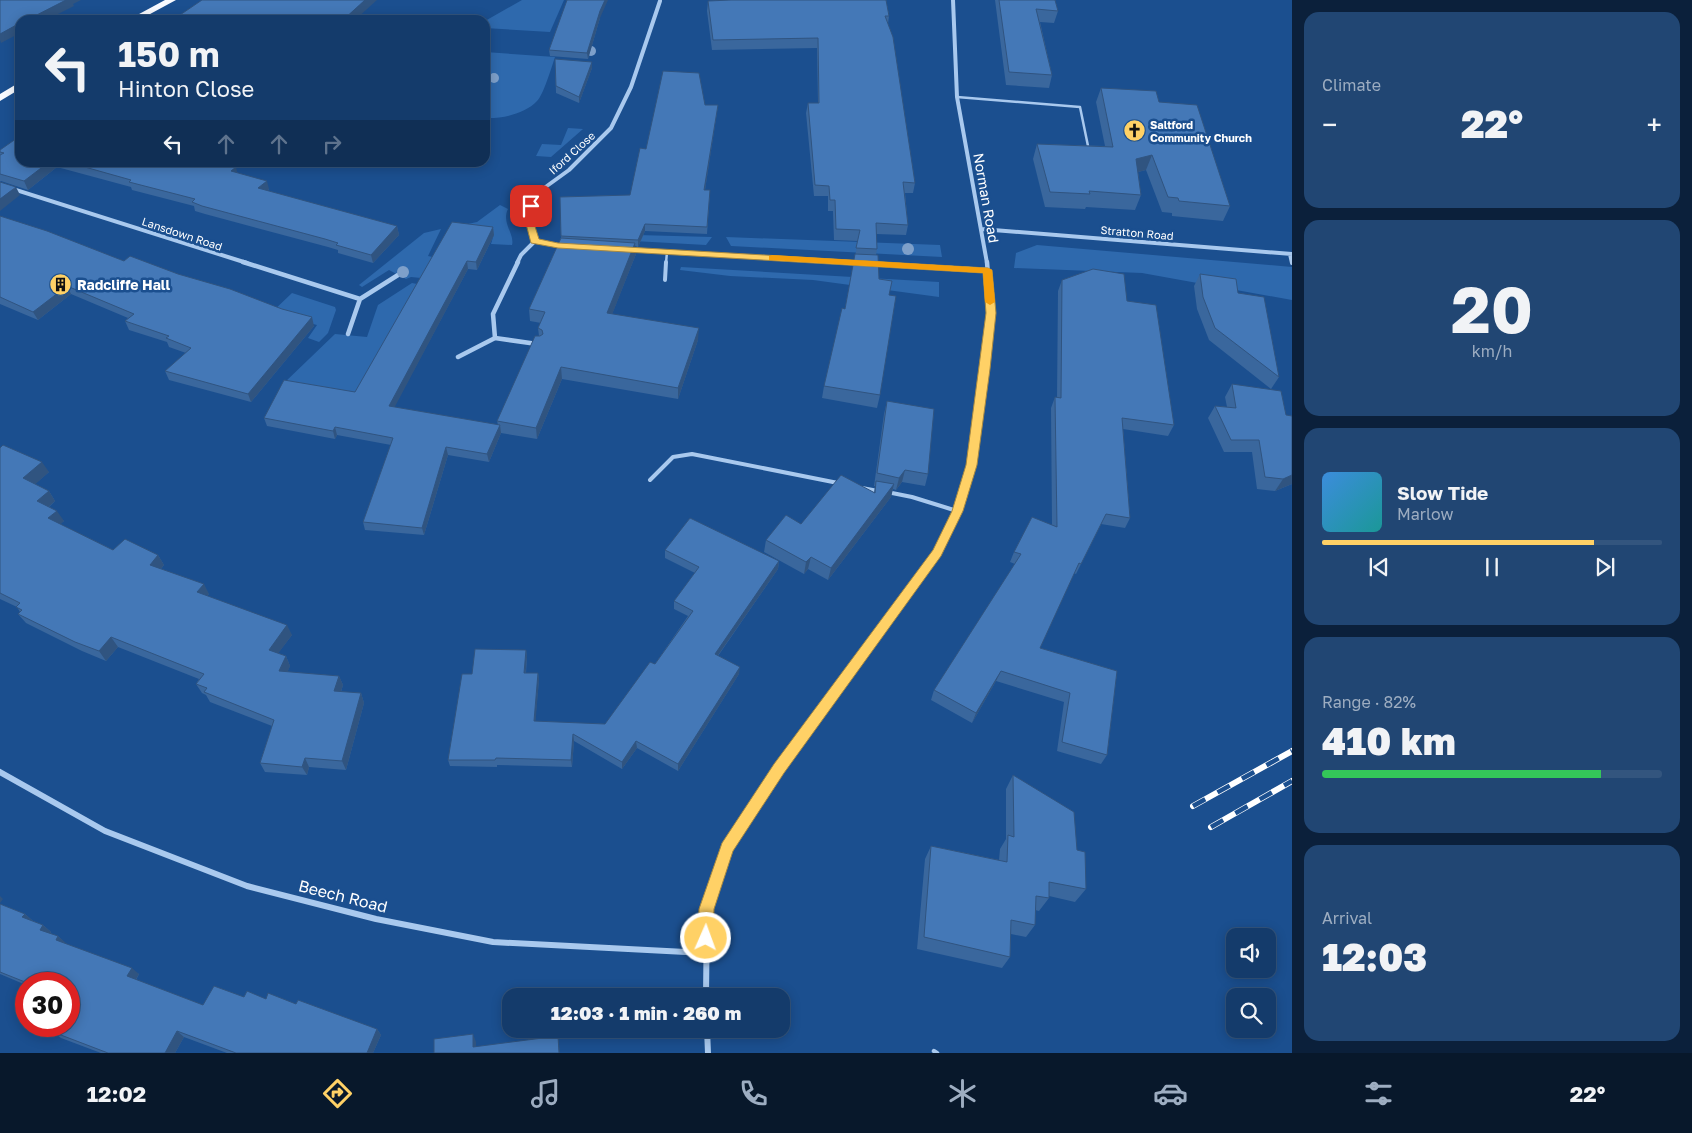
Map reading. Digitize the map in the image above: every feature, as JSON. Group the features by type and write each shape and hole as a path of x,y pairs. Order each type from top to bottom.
{"highway":[{"path":"142,15 172,0"},
{"path":"0,98 15,88"}],"street":[{"name":"Norman Road","path":"706,988 707,909 727,848 779,769 937,552 957,511 972,465 991,313 988,270 957,97 953,0"},
{"name":"Iford Close","path":"535,241 529,220 531,206 540,191 569,170 611,128 630,86 660,1"},
{"name":"Lansdown Road","path":"0,186 360,299"},
{"name":"Stratton Road","path":"981,229 1291,254"},
{"path":"495,338 493,314 521,255 535,241 567,246"},
{"path":"622,249 861,263"},
{"path":"1291,254 1292,263"},
{"path":"871,264 988,270"},
{"path":"348,334 360,299 398,275"},
{"path":"458,357 495,338 540,344"},
{"name":"Beech Road","path":"0,772 105,830 247,886 376,920 492,942 705,952"},
{"path":"707,1038 708,1053"}],"lane":[{"path":"957,97 1080,107 1088,146"},
{"path":"665,280 667,252"},
{"path":"650,480 673,458 692,454 845,484"},
{"path":"855,486 912,498 957,511"}],"shaded area":[{"path":"522,0 564,0 550,32 490,28 490,18"},
{"path":"490,52 555,57 545,87 537,101 526,109 498,118 490,118"},
{"path":"568,128 583,129 551,157 536,156 542,144 561,145"},
{"path":"500,205 508,209 506,219 512,237 512,245 491,244 494,234 449,228 477,222"},
{"path":"441,229 428,256 442,259 431,279 411,277 406,279 389,270 362,287 359,285 424,233"},
{"path":"587,231 600,234 712,237 706,245 562,237 561,232"},
{"path":"726,237 940,245 942,257 731,246"},
{"path":"1037,245 1292,267 1292,300 1142,273 1014,268 1016,253"},
{"path":"681,267 939,282 939,297 813,280 730,276 680,270"},
{"path":"412,283 417,284 355,396 283,384 335,334 367,337 378,305"},
{"path":"292,293 335,307 336,310 328,333 319,342 308,338 317,325 271,313"}],"building":[{"path":"0,0 66,0 37,15 15,15 15,26 0,34"},
{"path":"202,0 365,0 348,15 180,15"},
{"path":"567,0 605,0 587,53 549,50"},
{"path":"886,0 889,16 885,16 893,37 915,183 903,182 908,225 876,223 877,249 856,248 860,230 836,229 835,200 830,200 829,186 815,185 808,103 819,103 818,38 713,40 708,1"},
{"path":"999,0 1055,0 1058,11 1036,9 1052,75 1009,72"},
{"path":"555,59 592,62 579,97 556,86"},
{"path":"663,71 699,73 705,105 718,105 704,190 710,190 707,227 645,224 638,240 561,236 560,197 630,195 640,148 646,149"},
{"path":"1101,88 1156,91 1159,102 1197,105 1230,206 1179,201 1178,198 1168,197 1152,155 1136,159 1141,195 1089,191 1090,194 1050,192 1037,144 1113,147"},
{"path":"15,140 15,167 42,167 24,181 0,174 0,155 4,153 0,152 0,150"},
{"path":"85,167 236,167 231,171 267,181 258,188 397,226 371,255 336,245 338,243 325,239 202,206 192,202 195,199 129,182 131,180"},
{"path":"0,182 16,187 0,199"},
{"path":"0,216 47,231 124,261 130,256 178,274 230,289 282,309 312,317 248,394 165,371 191,348 166,338 169,336 125,321 134,314 67,286 33,312 0,297"},
{"path":"452,222 493,227 476,262 467,261 389,406 500,425 487,454 446,447 422,528 363,522 393,438 335,427 333,431 264,418 284,380 355,392"},
{"path":"561,238 635,243 607,313 699,328 678,388 561,367 536,428 497,421 535,336 543,334 542,330 538,328 545,312 529,309"},
{"path":"855,254 878,255 879,279 892,281 889,295 896,296 880,395 824,386 842,308 845,309"},
{"path":"1093,269 1124,274 1127,301 1156,305 1174,425 1122,418 1130,518 1106,514 1081,564 1079,563 1040,648 1117,671 1107,755 1062,742 1070,693 1001,671 976,713 934,690 1021,554 1014,552 1032,517 1057,527 1055,397 1061,398 1062,280"},
{"path":"1200,274 1236,279 1238,293 1264,297 1279,377 1215,328 1203,297"},
{"path":"1232,384 1281,391 1286,415 1292,416 1292,475 1283,479 1265,477 1259,440 1231,440 1215,406 1236,408"},
{"path":"887,401 934,409 928,474 905,470 899,478 877,473"},
{"path":"3,445 42,462 23,478 49,491 37,501 57,511 48,518 113,550 125,539 158,555 150,565 204,584 197,592 287,625 269,650 286,656 279,671 339,676 334,691 361,693 342,761 305,758 302,767 260,763 274,720 204,692 207,688 196,684 204,674 111,637 99,651 75,642 18,614 22,610 16,607 20,603 0,593 0,448"},
{"path":"841,475 875,493 876,481 894,484 831,568 811,557 806,562 766,540 786,515 801,524"},
{"path":"690,518 779,561 715,654 740,667 678,764 636,741 622,762 573,734 571,760 496,758 495,760 448,760 462,674 472,674 475,649 526,650 524,673 538,673 534,721 605,724 650,662 655,664 693,611 674,601 699,567 665,550"},
{"path":"1013,775 1074,812 1077,850 1085,852 1086,889 1049,882 1049,898 1036,896 1035,925 1011,920 1010,957 924,937 931,846 1007,862 1008,835 1014,837"},
{"path":"0,904 25,914 22,917 43,925 40,930 58,936 56,940 132,968 127,976 203,1005 214,986 244,997 247,991 266,999 268,993 296,1004 298,1000 377,1029 367,1053 236,1053 177,1031 165,1053 108,1053 66,1037 80,1037 80,972 15,972 15,978 0,972"},
{"path":"473,1034 473,1047 543,1038 558,1038 559,1053 434,1053 434,1039"}],"railway":[{"path":"1193,806 1292,751"},
{"path":"1211,827 1292,781"}],"slow traffic":[{"path":"772,258 988,270 990,302"}],"place":[{"name":"Saltford Community Church","path":"1134,131"},
{"name":"Radcliffe Hall","path":"61,285"}],"route":[{"path":"531,206 529,220 535,241 558,246 988,270 991,313 985,369 972,465 957,511 937,552 779,769 727,848 707,909 706,938"}]}
